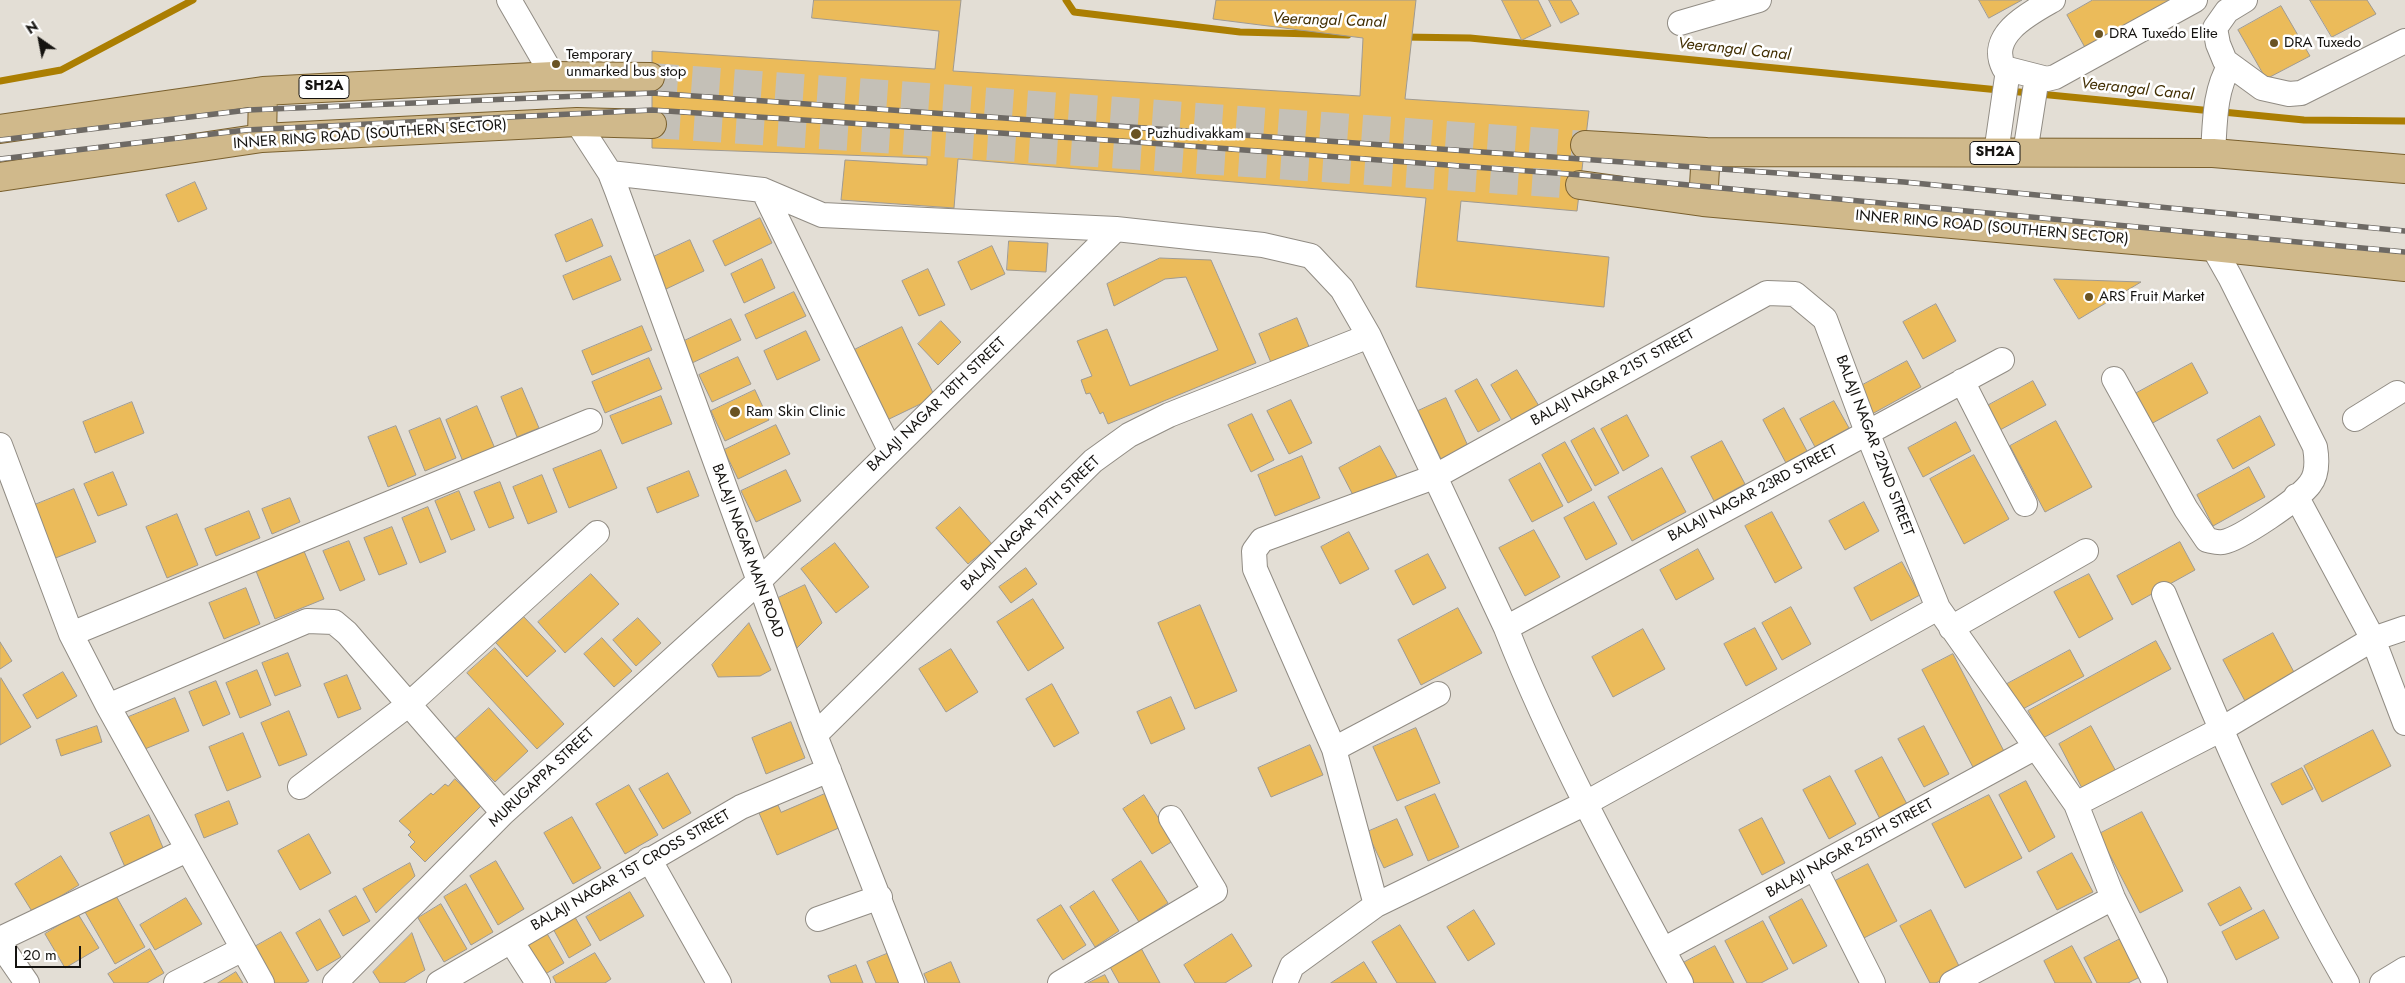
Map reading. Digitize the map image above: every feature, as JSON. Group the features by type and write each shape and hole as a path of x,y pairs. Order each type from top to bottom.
{"main road":[{"name":"SH2A","path":"0,128 263,91 553,76 650,77"},
{"path":"262,138 263,91"},
{"name":"INNER RING ROAD (SOUTHERN SECTOR)","path":"0,178 262,138 577,122 652,124"},
{"name":"SH2A","path":"1585,145 1706,152 2026,153 2221,142 2405,169"},
{"path":"1703,202 1706,152"},
{"name":"INNER RING ROAD (SOUTHERN SECTOR)","path":"1580,185 1703,202 2213,247 2405,267"}],"street":[{"path":"509,0 553,76"},
{"path":"1680,23 1759,0"},
{"path":"1996,153 2006,87 2000,56 2003,41 2008,32 2033,11 2053,0"},
{"path":"2026,153 2035,91 2046,79 2055,77 2194,0"},
{"path":"2245,0 2227,11 2215,28 2218,44 2225,61 2262,88 2288,94 2301,93 2405,41"},
{"path":"2221,142 2225,104 2234,68"},
{"path":"2006,87 2035,91"},
{"name":"BALAJI NAGAR MAIN ROAD","path":"577,122 610,174 815,735 880,897 912,983"},
{"path":"610,174 763,190 822,215 1116,229 1263,245 1311,256 1342,290 1369,336 1506,628 1525,678 1586,803 1681,983"},
{"path":"763,190 890,450"},
{"name":"BALAJI NAGAR 18TH STREET","path":"758,582 1116,229"},
{"path":"2114,379 2186,509 2207,540 2223,542 2245,532 2278,511 2310,484 2316,471 2315,447 2230,277 2213,247"},
{"name":"BALAJI NAGAR 21ST STREET","path":"1376,904 1334,749 1255,569 1254,552 1262,540 1434,477 1767,293 1795,294"},
{"name":"BALAJI NAGAR 22ND STREET","path":"1795,294 1825,319 1867,432 1938,608 2076,804 2113,898 2155,983"},
{"name":"BALAJI NAGAR 19TH STREET","path":"815,735 1093,461 1129,434 1169,415 1369,336"},
{"name":"BALAJI NAGAR 23RD STREET","path":"1506,628 2002,360"},
{"path":"1962,381 2025,504"},
{"path":"2355,418 2402,396"},
{"path":"71,634 590,421"},
{"path":"2,453 71,634 108,706 262,983"},
{"path":"2296,496 2373,639 2405,723"},
{"path":"300,787 408,704 597,533"},
{"path":"1951,628 2086,551"},
{"name":"MURUGAPPA STREET","path":"347,979 503,813 758,582"},
{"path":"2164,594 2220,730 2308,915 2347,983"},
{"path":"1285,983 1292,966 1376,904 1586,803 1938,608"},
{"path":"108,706 307,621 334,622 348,633 503,813"},
{"path":"2076,804 2220,730 2373,639 2405,628"},
{"path":"1334,749 1438,694"},
{"name":"BALAJI NAGAR 25TH STREET","path":"1663,950 2036,747"},
{"name":"BALAJI NAGAR 1ST CROSS STREET","path":"439,983 741,807 829,770"},
{"path":"1060,983 1215,891 1171,818"},
{"path":"0,939 187,850"},
{"path":"649,859 719,983"},
{"path":"1815,868 1873,983"},
{"path":"818,919 880,897"},
{"path":"1952,983 2113,898"},
{"path":"512,940 538,983"},
{"path":"0,944 27,983"},
{"path":"176,983 243,949"},
{"path":"2382,983 2405,969"}],"building":[{"path":"814,0 961,0 953,71 1360,96 1363,38 1213,19 1216,0 1416,0 1405,99 1589,111 1577,211 1461,201 1457,241 1609,257 1604,307 1416,287 1426,198 958,159 954,208 841,200 845,160 927,165 927,158 652,148 652,51 935,69 939,31 812,18"},
{"path":"1502,0 1538,0 1551,26 1522,40"},
{"path":"1549,0 1571,0 1579,14 1561,23"},
{"path":"1979,0 2022,0 1989,18"},
{"name":"DRA Tuxedo Elite","path":"2093,0 2178,0 2088,53 2067,15"},
{"name":"DRA Tuxedo","path":"2310,0 2367,0 2376,14 2332,37"},
{"name":"DRA Tuxedo","path":"2281,6 2310,56 2266,79 2238,30"},
{"path":"195,182 207,209 178,222 166,195"},
{"path":"760,218 772,243 725,266 713,241"},
{"path":"592,219 603,246 566,262 555,235"},
{"path":"690,240 704,271 664,290 649,259"},
{"path":"1009,241 1048,243 1046,272 1007,270"},
{"path":"992,246 1005,274 971,290 958,262"},
{"path":"611,256 621,280 573,300 563,276"},
{"path":"1160,258 1211,260 1256,363 1108,424 1103,412 1100,414 1090,393 1086,394 1081,380 1092,376 1077,341 1107,329 1130,386 1218,350 1186,277 1165,279 1114,306 1107,284"},
{"path":"762,259 775,288 744,303 731,274"},
{"path":"928,269 945,305 919,316 902,281"},
{"path":"2054,279 2141,282 2079,319"},
{"path":"794,292 806,316 756,339 745,315"},
{"path":"1936,304 1956,341 1923,359 1903,322"},
{"path":"1297,318 1310,349 1272,365 1259,334"},
{"path":"731,319 741,340 692,363 682,342"},
{"path":"941,321 961,342 938,365 918,344"},
{"path":"642,326 652,350 592,375 582,351"},
{"path":"902,327 935,397 885,421 852,351"},
{"path":"806,331 820,360 777,380 764,351"},
{"path":"738,357 751,384 712,402 699,375"},
{"path":"649,358 662,389 605,413 592,382"},
{"path":"1907,361 1921,387 1872,414 1857,388"},
{"path":"2192,363 2208,393 2149,425 2133,395"},
{"path":"1517,370 1539,406 1513,422 1491,385"},
{"path":"1477,379 1500,420 1478,432 1455,391"},
{"path":"2033,381 2046,405 2000,430 1987,406"},
{"path":"522,388 539,428 517,437 501,397"},
{"path":"755,390 769,420 725,441 711,411"},
{"path":"661,396 672,424 622,444 610,416"},
{"path":"1446,398 1468,446 1441,459 1418,411"},
{"path":"1291,400 1312,443 1289,454 1267,411"},
{"path":"1834,401 1849,428 1815,447 1800,419"},
{"path":"132,402 144,433 95,453 83,422"},
{"path":"477,406 496,451 464,464 446,420"},
{"path":"1784,408 1807,451 1786,463 1763,420"},
{"path":"1252,414 1274,460 1251,472 1228,425"},
{"path":"1627,415 1649,456 1623,471 1601,429"},
{"path":"2260,416 2275,445 2233,469 2217,440"},
{"path":"440,418 456,458 425,471 409,431"},
{"path":"2056,421 2092,487 2045,512 2010,446"},
{"path":"1956,422 1971,451 1923,477 1908,448"},
{"path":"776,425 790,454 738,479 724,450"},
{"path":"396,426 416,475 388,487 368,437"},
{"path":"1594,428 1619,473 1595,486 1571,441"},
{"path":"1722,441 1745,484 1714,501 1691,457"},
{"path":"1565,442 1592,490 1568,503 1542,455"},
{"path":"1380,446 1397,477 1355,499 1339,468"},
{"path":"601,450 617,488 569,508 553,469"},
{"path":"1974,455 2009,519 1964,544 1930,479"},
{"path":"1302,456 1320,498 1275,516 1258,475"},
{"path":"1540,463 1563,506 1532,522 1509,480"},
{"path":"2249,467 2265,497 2213,526 2197,495"},
{"path":"1662,468 1686,512 1632,541 1608,497"},
{"path":"786,470 801,501 756,522 741,491"},
{"path":"689,471 699,496 657,513 647,488"},
{"path":"113,472 127,505 98,516 84,484"},
{"path":"542,475 557,512 528,524 513,487"},
{"path":"500,482 514,518 489,528 474,492"},
{"path":"74,489 96,542 53,559 32,506"},
{"path":"459,491 475,530 451,540 435,501"},
{"path":"290,498 300,522 272,534 262,509"},
{"path":"1594,502 1617,544 1586,560 1564,518"},
{"path":"1864,502 1879,531 1845,550 1829,521"},
{"path":"428,507 446,552 420,563 402,518"},
{"path":"960,507 992,544 968,564 936,528"},
{"path":"249,511 260,538 216,556 205,529"},
{"path":"1772,512 1802,568 1775,583 1745,526"},
{"path":"177,514 198,565 167,578 146,527"},
{"path":"392,527 407,564 379,575 364,538"},
{"path":"1534,530 1560,577 1525,596 1499,548"},
{"path":"1349,532 1369,569 1340,584 1321,547"},
{"path":"349,541 365,580 340,591 323,551"},
{"path":"2180,542 2195,570 2132,605 2117,576"},
{"path":"835,543 869,587 836,613 801,569"},
{"path":"1698,549 1714,579 1676,600 1660,570"},
{"path":"304,551 324,599 275,619 256,571"},
{"path":"1428,554 1446,588 1413,605 1395,571"},
{"path":"1902,562 1920,595 1871,621 1854,588"},
{"path":"1026,568 1037,584 1011,603 999,587"},
{"path":"591,574 619,604 565,653 538,622"},
{"path":"2089,574 2113,619 2079,638 2054,592"},
{"path":"805,585 822,623 797,648 776,599"},
{"path":"246,588 260,624 224,639 209,603"},
{"path":"1033,599 1064,648 1028,671 997,622"},
{"path":"1200,605 1237,691 1195,709 1158,623"},
{"path":"1791,607 1811,644 1782,660 1762,623"},
{"path":"1458,608 1482,653 1421,685 1398,640"},
{"path":"524,617 556,651 527,677 496,643"},
{"path":"638,618 661,643 636,666 613,640"},
{"path":"749,623 771,670 760,676 718,677 712,665"},
{"path":"1755,628 1777,669 1746,686 1724,644"},
{"path":"1643,629 1665,669 1613,697 1592,657"},
{"path":"2273,633 2295,674 2245,701 2223,660"},
{"path":"602,638 632,671 614,687 584,654"},
{"path":"2156,641 2171,669 2043,738 2028,711"},
{"path":"0,642 12,661 0,669"},
{"path":"495,648 564,724 537,749 467,673"},
{"path":"951,649 978,692 946,712 919,669"},
{"path":"2070,650 2084,676 2021,710 2007,684"},
{"path":"288,653 301,686 275,696 262,663"},
{"path":"1953,654 2006,755 1975,771 1922,670"},
{"path":"257,670 271,705 240,718 226,683"},
{"path":"63,672 77,696 37,719 23,695"},
{"path":"347,675 361,709 338,718 324,684"},
{"path":"0,679 31,727 0,745"},
{"path":"216,681 230,714 203,726 189,692"},
{"path":"1052,684 1079,733 1054,747 1026,699"},
{"path":"1171,697 1185,729 1151,744 1137,712"},
{"path":"175,698 189,731 140,751 126,718"},
{"path":"489,708 528,751 495,782 474,760 465,768 446,747"},
{"path":"289,711 307,755 279,766 261,723"},
{"path":"791,722 805,758 766,774 752,738"},
{"path":"97,726 102,742 61,756 56,740"},
{"path":"1924,726 1949,774 1924,787 1898,739"},
{"path":"2091,726 2118,775 2085,794 2059,744"},
{"path":"1416,728 1440,783 1397,801 1373,747"},
{"path":"2373,730 2391,766 2322,802 2304,766"},
{"path":"243,733 261,777 227,791 209,747"},
{"path":"1310,745 1323,775 1271,797 1258,768"},
{"path":"1882,757 1907,804 1880,819 1855,771"},
{"path":"2302,768 2313,789 2282,805 2271,784"},
{"path":"668,773 691,813 663,829 639,789"},
{"path":"1830,776 1856,824 1829,839 1803,790"},
{"path":"455,779 482,805 425,862 410,847 415,842 408,835 411,832 399,821 431,793 433,795 445,784 448,786"},
{"path":"2026,781 2055,837 2029,852 1999,795"},
{"path":"629,785 658,835 625,854 596,804"},
{"path":"827,793 841,827 777,855 759,813 778,805 781,812"},
{"path":"1435,794 1459,847 1428,861 1405,807"},
{"path":"1144,795 1173,841 1152,854 1123,809"},
{"path":"1989,795 2022,858 1965,888 1932,824"},
{"path":"229,801 238,824 204,838 195,815"},
{"path":"2142,812 2183,891 2140,913 2099,834"},
{"path":"149,815 164,850 125,867 110,833"},
{"path":"572,817 601,868 573,884 544,833"},
{"path":"1762,818 1785,863 1762,875 1739,830"},
{"path":"1397,819 1413,855 1384,868 1367,832"},
{"path":"309,834 331,873 300,890 278,851"},
{"path":"2072,853 2093,892 2057,910 2037,872"},
{"path":"61,856 79,885 33,913 15,884"},
{"path":"496,861 524,909 498,925 470,876"},
{"path":"1141,861 1168,903 1139,922 1112,880"},
{"path":"410,863 415,876 376,913 363,889"},
{"path":"1868,864 1897,921 1862,939 1833,882"},
{"path":"466,884 493,932 471,945 444,897"},
{"path":"2240,887 2252,909 2220,926 2208,904"},
{"path":"1094,891 1119,931 1095,947 1070,907"},
{"path":"630,892 644,916 600,941 586,917"},
{"path":"115,894 145,947 115,964 85,912"},
{"path":"356,896 370,921 343,936 329,911"},
{"path":"186,898 202,924 155,950 140,925"},
{"path":"1802,899 1827,946 1793,964 1769,917"},
{"path":"441,904 467,949 444,962 418,918"},
{"path":"1061,905 1086,945 1063,960 1037,920"},
{"path":"1474,910 1495,944 1468,961 1447,927"},
{"path":"1931,910 1961,970 1936,983 1930,983 1900,926"},
{"path":"2264,910 2279,938 2236,960 2222,932"},
{"path":"572,912 591,945 569,958 551,925"},
{"path":"78,914 99,948 65,968 45,934"},
{"path":"320,919 341,957 317,971 296,933"},
{"path":"1763,921 1788,969 1761,983 1747,983 1725,941"},
{"path":"1400,925 1436,983 1397,983 1372,942"},
{"path":"545,930 564,963 542,976 523,943"},
{"path":"281,932 309,981 305,983 267,983 249,950"},
{"path":"412,933 425,970 404,983 380,983 373,972"},
{"path":"1232,934 1252,966 1225,983 1195,983 1184,965"},
{"path":"2124,937 2144,975 2128,983 2097,983 2084,958"},
{"path":"1715,946 1734,983 1693,983 1683,963"},
{"path":"2072,946 2092,983 2055,983 2044,961"},
{"path":"1141,948 1160,983 1119,983 1109,965"},
{"path":"150,949 164,973 147,983 114,983 108,974"},
{"path":"595,953 611,979 605,983 556,983 553,977"},
{"path":"889,953 901,983 876,983 867,962"},
{"path":"951,962 960,983 928,983 924,974"},
{"path":"1364,962 1377,983 1331,983"},
{"path":"856,965 863,983 831,983 828,976"},
{"path":"236,972 243,983 218,983"},
{"path":"1105,975 1109,983 1088,983"}],"waterway":[{"name":"Veerangal Canal","path":"0,81 61,70 193,0"},
{"name":"Veerangal Canal","path":"1066,0 1074,12 1240,32 1348,35"},
{"name":"Veerangal Canal","path":"1403,37 1470,38 2304,120 2405,121"}],"tunnel":[{"path":"650,77 1585,145"},
{"path":"652,124 1580,185"}],"railway":[{"path":"0,140 248,110 652,93 1904,182 2405,231"},
{"path":"0,159 246,130 652,110 1136,142 1582,175 2405,252"}],"place":[{"name":"DRA Tuxedo Elite","path":"2099,34"},
{"name":"DRA Tuxedo","path":"2274,43"},
{"name":"Temporary unmarked bus stop","path":"556,64"},
{"name":"Puzhudivakkam","path":"1136,134"},
{"name":"ARS Fruit Market","path":"2089,297"},
{"name":"Ram Skin Clinic","path":"735,412"}]}
